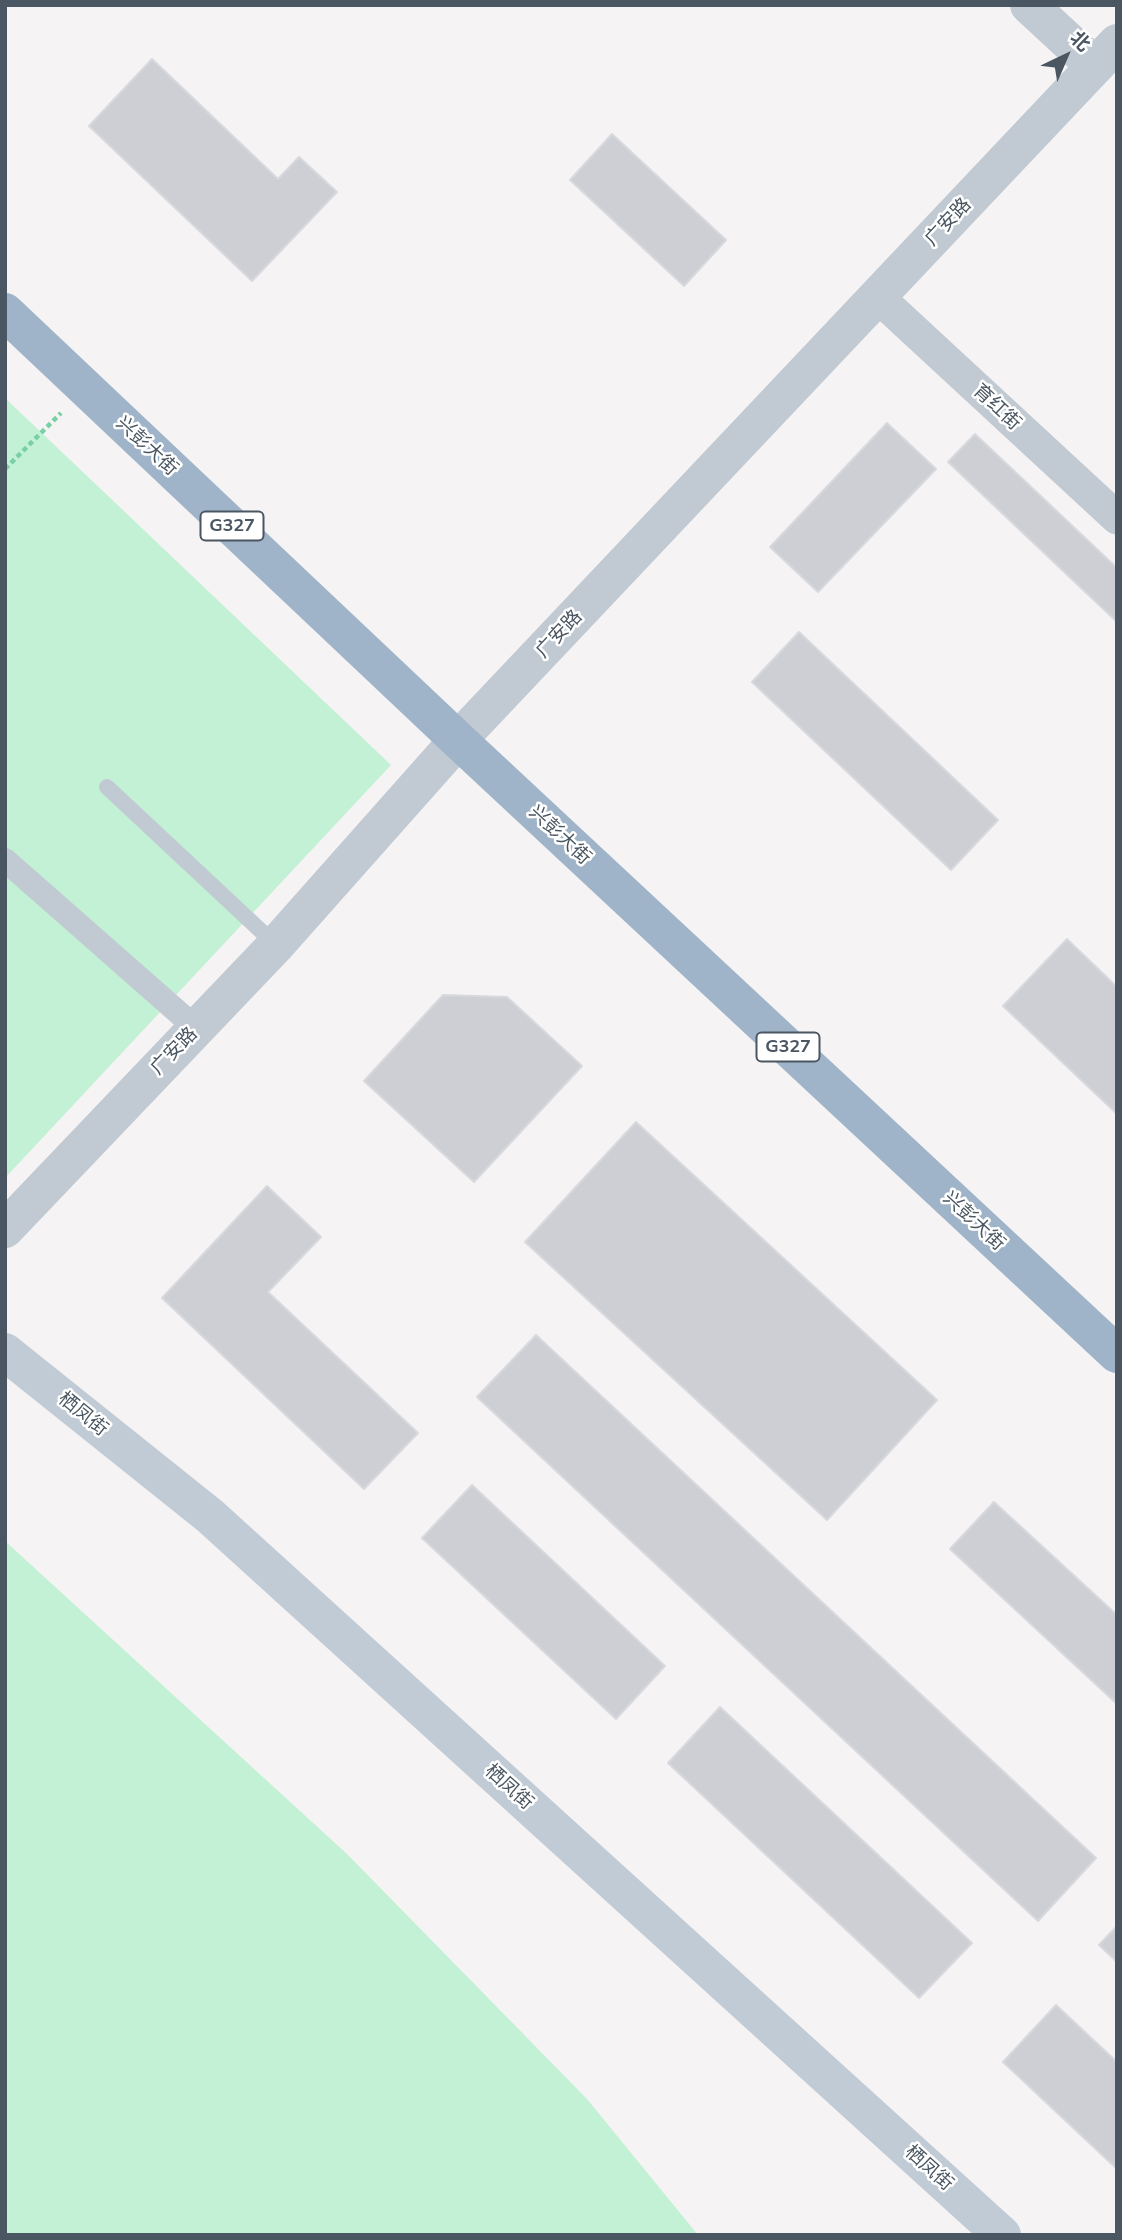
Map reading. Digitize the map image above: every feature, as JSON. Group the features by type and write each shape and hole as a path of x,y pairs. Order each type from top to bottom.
{"highway":[{"name":"兴彭大街","path":"5,312 458,740 1117,1354"}],"main road":[{"name":"栖凤街","path":"5,1352 210,1516 1002,2235"}],"street":[{"path":"1029,5 1106,55"},
{"name":"广安路","path":"5,1230 276,945 458,740 1106,55"},
{"name":"育红街","path":"878,297 1117,518"},
{"path":"5,860 195,1028"}],"lane":[{"path":"107,787 276,945"}],"path":[{"path":"5,469 86,388"}],"green space":[{"path":"5,398 391,765 5,1178"},
{"path":"5,1541 347,1854 587,2099 698,2235 5,2235"}],"building":[{"path":"152,59 278,179 299,157 337,192 252,281 89,126"},
{"path":"612,134 726,240 684,286 570,180"},
{"path":"887,423 936,469 818,592 770,547"},
{"path":"975,434 1117,568 1117,622 948,462"},
{"path":"799,632 998,820 951,870 752,682"},
{"path":"1067,939 1117,987 1117,1114 1003,1006"},
{"path":"443,995 507,997 582,1066 474,1182 364,1081"},
{"path":"636,1122 937,1400 827,1520 525,1242"},
{"path":"267,1186 321,1237 268,1292 418,1433 364,1489 162,1298"},
{"path":"536,1335 1096,1858 1038,1921 477,1397"},
{"path":"472,1485 665,1666 616,1719 422,1538"},
{"path":"994,1502 1117,1615 1117,1704 950,1549"},
{"path":"720,1707 972,1943 919,1998 668,1763"},
{"path":"1117,1926 1117,1962 1099,1945"},
{"path":"1056,2005 1117,2062 1117,2169 1003,2062"}]}
